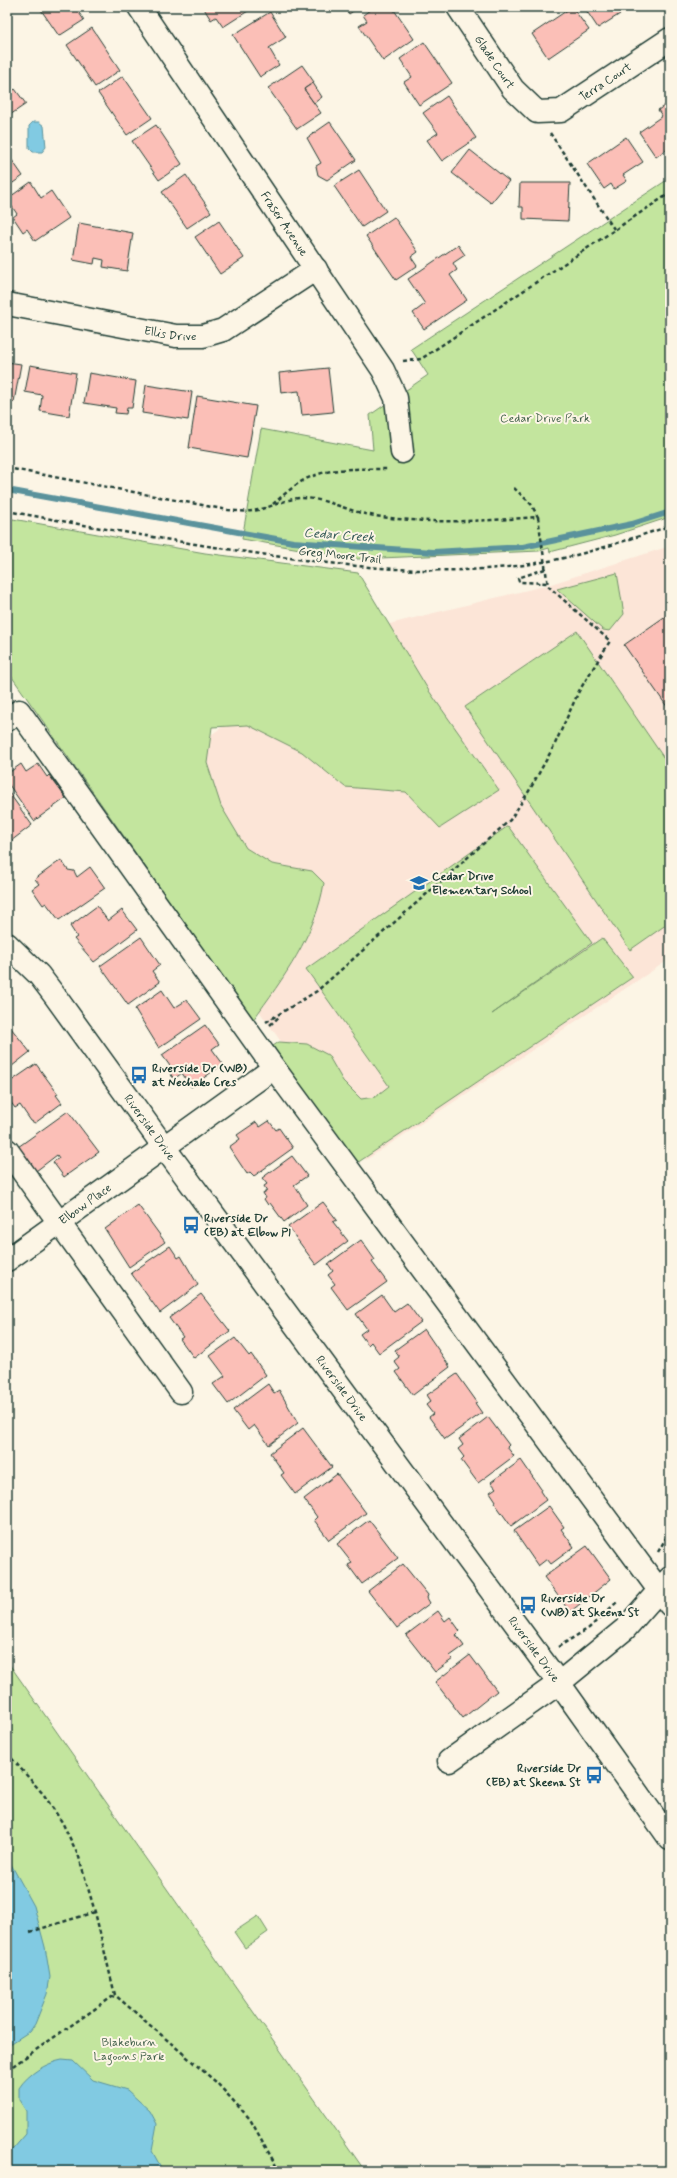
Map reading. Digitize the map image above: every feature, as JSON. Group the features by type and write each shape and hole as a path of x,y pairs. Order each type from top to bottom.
{"street":[{"name":"Fraser Avenue","path":"139,7 383,370 396,398 398,460"},
{"name":"Glade Court","path":"458,7 513,89 537,112"},
{"name":"Terra Court","path":"537,112 561,111 670,40"},
{"name":"Ellis Drive","path":"7,304 176,336 203,336 214,334 231,326 316,269"},
{"path":"13,716 251,1033 274,1068 645,1570 667,1591 625,1629 559,1683 449,1761"},
{"name":"Riverside Drive","path":"7,944 34,970 55,996 164,1147 559,1683 670,1839"},
{"name":"Elbow Place","path":"7,1260 274,1068"},
{"path":"7,1150 181,1392"}],"path":[{"path":"537,112 614,229"},
{"path":"383,370 398,361 421,359 670,193"},
{"path":"271,506 302,481 313,476 398,460"},
{"path":"7,468 228,510 252,511 301,498 320,499 347,509 371,515 423,520 473,521 538,517"},
{"path":"251,1033 317,992 510,820 529,791 554,746 579,691 610,641 548,586 538,517 531,504 514,488"},
{"name":"Greg Moore Trail","path":"7,511 166,540 315,562 382,569 446,570 498,568 544,562 670,526"},
{"path":"545,569 518,578 519,582 548,583"},
{"path":"274,1022 281,1015"},
{"path":"645,1570 667,1539 670,1531"},
{"path":"563,1643 589,1628 618,1602"},
{"path":"7,1752 44,1795 62,1822 80,1857 115,1995 216,2082 250,2119 279,2171"},
{"path":"30,1932 95,1912"},
{"path":"7,2070 115,1995"}],"shaded area":[{"name":"Cedar Drive Elementary School","path":"670,546 670,959 366,1160 112,806 353,633 548,585"}],"green space":[{"name":"Cedar Drive Park","path":"670,178 670,517 615,535 550,552 549,548 539,551 358,559 242,539 261,429 373,450 370,415 428,375 411,349"},
{"path":"7,518 205,553 358,573 429,691 499,790 440,828 406,792 345,787 302,752 248,725 212,727 207,763 221,806 246,848 272,864 312,871 324,883 320,902 306,938 287,972 253,1020 7,670"},
{"path":"617,573 624,614 610,631 603,630 557,589"},
{"path":"577,631 670,767 670,922 630,950 465,707"},
{"path":"508,826 592,943 492,1014 602,938 633,977 357,1163 273,1046 279,1042 307,1044 328,1055 343,1081 361,1099 375,1097 389,1086 306,969"},
{"name":"Blakeburn Lagoons Park","path":"7,1661 365,2171 7,2171"},
{"path":"258,1916 268,1932 245,1948 234,1932"}],"water":[{"path":"33,122 39,122 44,126 46,147 42,152 33,152 29,148 29,126"},
{"path":"7,1857 34,1906 45,1947 50,1977 47,1994 35,2024 30,2031 7,2046"},
{"path":"62,2060 73,2061 93,2080 127,2090 150,2111 157,2124 152,2151 163,2171 7,2171 7,2152 13,2149 26,2134 26,2111 19,2100 19,2088 27,2078 44,2066"}],"building":[{"path":"39,7 75,7 84,20 59,36"},
{"path":"203,7 246,7 248,11 223,27 216,17 211,20"},
{"path":"345,7 359,7 349,14"},
{"path":"374,7 392,7 414,39 383,61 359,26 367,21 363,15"},
{"path":"572,7 589,30 548,58 532,34"},
{"path":"584,7 631,7 598,28"},
{"path":"270,12 286,37 269,48 279,65 260,77 233,35"},
{"path":"92,28 120,70 95,87 67,45"},
{"path":"424,42 452,83 419,105 404,82 412,77 400,59"},
{"path":"302,65 314,82 304,89 321,113 297,129 268,88"},
{"path":"123,76 152,118 127,135 98,93"},
{"path":"313,83 322,97 314,103 304,89"},
{"path":"15,89 26,104 7,117 7,95"},
{"path":"447,96 476,138 442,161 427,140 438,133 423,113"},
{"path":"670,102 670,147 656,157 639,132 662,116 658,110"},
{"path":"330,122 356,160 327,180 318,175 316,166 321,163 307,138"},
{"path":"156,125 182,164 159,180 132,141"},
{"path":"626,137 643,162 623,175 627,181 614,189 611,184 604,189 587,164"},
{"path":"470,150 509,181 491,203 452,173"},
{"path":"7,153 23,176 7,187"},
{"path":"359,170 386,211 362,227 334,186"},
{"path":"186,175 211,212 187,228 162,192"},
{"path":"31,182 41,198 51,191 69,218 35,241 27,229 23,232 13,217 17,214 7,199"},
{"path":"520,183 570,183 568,221 523,219 523,207 519,207"},
{"path":"394,217 418,252 411,257 417,266 396,280 366,236"},
{"path":"219,221 244,258 220,274 195,237"},
{"path":"79,223 133,233 127,271 103,267 104,260 95,258 94,264 73,260"},
{"path":"458,245 465,255 453,263 457,270 450,275 467,300 424,329 413,313 425,304 408,279"},
{"path":"7,362 21,364 14,402 7,401"},
{"path":"30,365 76,373 69,416 40,411 42,395 25,392"},
{"path":"328,368 333,412 302,415 299,391 281,393 279,373"},
{"path":"89,373 136,381 132,408 127,408 126,414 115,413 116,408 84,403"},
{"path":"146,385 192,392 188,420 142,413"},
{"path":"197,396 256,406 247,458 189,448"},
{"path":"670,613 670,711 624,645"},
{"path":"21,764 26,772 38,764 47,777 49,775 66,798 34,821 7,782 7,774"},
{"path":"7,790 32,825 11,841 10,839 7,841"},
{"path":"61,860 68,870 74,871 77,877 90,867 105,888 59,920 46,903 43,905 32,889 39,884 35,879"},
{"path":"97,906 108,921 122,910 137,930 94,962 74,939 77,937 70,926"},
{"path":"141,937 160,965 152,971 160,982 128,1005 100,966"},
{"path":"162,990 174,1008 187,1000 201,1019 159,1048 135,1009"},
{"path":"7,1023 30,1052 7,1070"},
{"path":"205,1025 219,1044 212,1049 223,1064 191,1087 182,1073 174,1079 167,1069 170,1066 162,1055"},
{"path":"36,1064 58,1094 56,1095 62,1103 35,1123 31,1121 20,1105 15,1108 7,1097 7,1084"},
{"path":"68,1111 99,1152 64,1177 53,1162 59,1158 57,1155 36,1171 18,1147"},
{"path":"269,1121 276,1130 279,1128 293,1148 254,1176 250,1172 247,1174 229,1147 240,1139 237,1135 256,1122 260,1127"},
{"path":"292,1156 307,1176 294,1185 307,1205 284,1222 270,1203 268,1205 264,1199 266,1198 263,1193 267,1191 264,1186 267,1184 262,1178"},
{"path":"323,1202 337,1220 333,1222 348,1241 316,1265 288,1227"},
{"path":"138,1205 165,1242 129,1267 105,1229"},
{"path":"361,1240 375,1260 372,1262 387,1282 348,1310 331,1287 335,1284 328,1275 333,1271 328,1264"},
{"path":"170,1246 178,1258 181,1256 198,1285 160,1313 131,1273"},
{"path":"201,1294 230,1331 194,1358 180,1339 183,1337 169,1318"},
{"path":"382,1295 394,1312 407,1303 421,1322 379,1353 371,1342 368,1345 360,1334 367,1329 356,1314"},
{"path":"424,1329 450,1367 413,1395 396,1372 400,1369 394,1361 399,1357 395,1350"},
{"path":"235,1338 249,1356 251,1354 266,1375 228,1404 213,1384 225,1376 210,1356"},
{"path":"457,1374 477,1402 475,1403 482,1413 445,1439 429,1417 433,1414 426,1405 431,1401 427,1395"},
{"path":"268,1384 274,1393 279,1390 298,1423 269,1445 254,1425 248,1430 233,1410"},
{"path":"488,1417 509,1445 507,1447 514,1456 478,1483 461,1460 464,1457 458,1449 463,1445 459,1439"},
{"path":"303,1428 332,1467 295,1494 281,1475 284,1473 270,1453"},
{"path":"521,1460 541,1489 540,1491 546,1500 511,1526 494,1502 496,1501 490,1492 496,1488 491,1482"},
{"path":"337,1474 366,1513 329,1540 314,1520 317,1517 304,1499"},
{"path":"549,1506 564,1527 561,1529 574,1547 551,1564 547,1559 538,1566 514,1531"},
{"path":"369,1520 398,1558 362,1584 348,1565 352,1563 337,1544"},
{"path":"587,1546 611,1579 570,1612 544,1577"},
{"path":"403,1564 428,1595 427,1598 430,1603 397,1628 368,1591"},
{"path":"438,1611 445,1621 450,1617 460,1631 456,1635 464,1646 450,1656 453,1659 435,1672 406,1635"},
{"path":"470,1655 497,1691 463,1718 435,1682"}],"waterway":[{"name":"Cedar Creek","path":"7,490 293,542 433,552 523,547 632,524 670,512"}],"place":[{"name":"Cedar Drive Elementary School","path":"419,883"},
{"name":"Riverside Dr (WB) at Nechako Cres","path":"139,1075"},
{"name":"Riverside Dr (EB) at Elbow Pl","path":"191,1225"},
{"name":"Riverside Dr (WB) at Skeena St","path":"528,1605"},
{"name":"Riverside Dr (EB) at Skeena St","path":"594,1775"}]}
